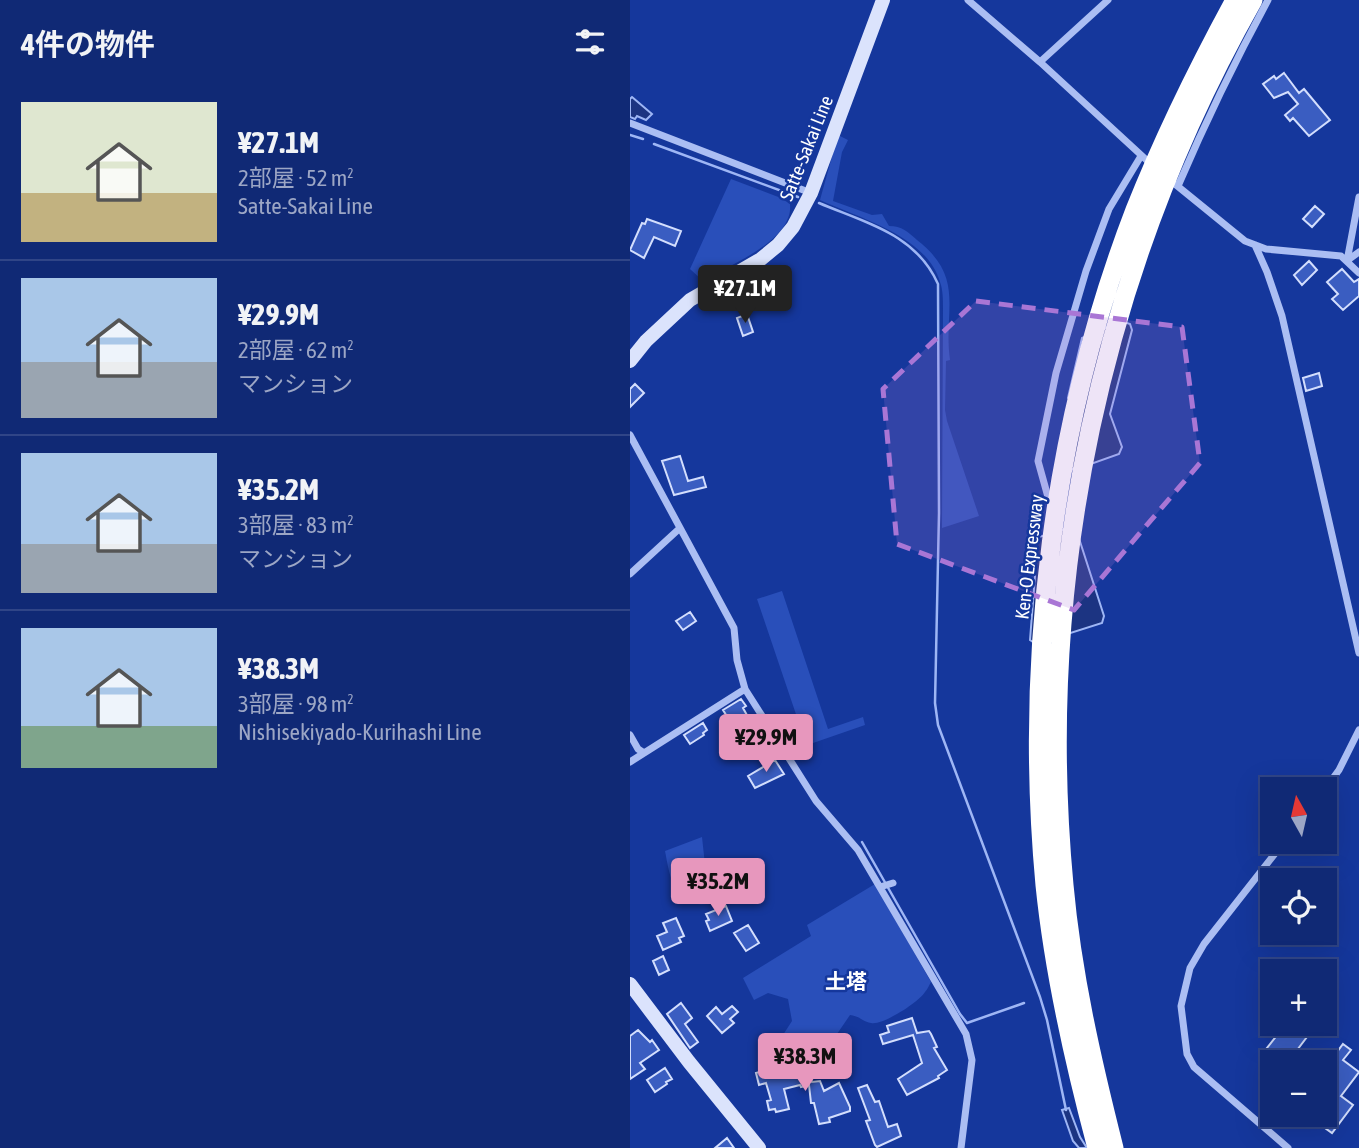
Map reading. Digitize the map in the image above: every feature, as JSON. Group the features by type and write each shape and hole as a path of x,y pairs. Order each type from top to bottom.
{"highway":[{"name":"Ken-O Expressway","path":"1097,1148 1067,1026 1045,886 1038,725 1042,629 1052,544 1066,452 1082,385 1122,248 1166,136 1200,64 1235,0"},
{"name":"Ken-O Expressway","path":"1114,1148 1084,1022 1064,884 1058,724 1061,631 1070,545 1102,375 1153,209 1187,128 1224,51 1253,0"}],"main road":[{"name":"Satte-Sakai Line","path":"630,361 646,341 690,300 761,259 778,245 793,227 811,193 883,0"},
{"path":"630,984 689,1062 760,1148"}],"street":[{"path":"968,0 1040,62 1141,156 1245,241 1255,246 1286,252 1333,254 1347,261 1359,273"},
{"path":"1040,62 1108,0"},
{"path":"1178,186 1218,95 1268,0"},
{"path":"630,123 811,193"},
{"path":"1048,496 1038,461 1056,373 1086,271 1109,209 1141,156"},
{"path":"1347,261 1359,197"},
{"path":"1255,246 1282,316 1359,653"},
{"path":"1347,261 1359,252"},
{"path":"630,435 734,628 737,660 745,690 816,801 858,850 966,1034 972,1060 961,1148"},
{"path":"630,574 680,528"},
{"path":"630,762 745,690"},
{"path":"1334,777 1359,730"},
{"path":"630,735 638,748 645,753"},
{"path":"1275,854 1204,944 1190,968 1181,1006 1187,1054 1194,1067 1288,1148"},
{"path":"880,887 892,883"}],"highlighted area":[{"path":"976,301 1182,327 1200,463 1074,610 897,544 883,389"}],"shaded area":[{"path":"632,97 652,114 646,120 637,116 635,119 630,117"},
{"path":"838,135 848,140 842,152 833,201 872,215 882,214 889,226 908,232 932,254 947,281 950,360 946,361 945,410 979,516 942,528 941,285 933,266 907,241 890,230 820,200"},
{"path":"731,179 790,204 788,217 782,229 758,250 702,280 690,269"},
{"path":"1121,321 1130,324 1132,330 1110,414 1122,447 1119,454 1074,470 1068,467 1074,403 1068,398 1082,338"},
{"path":"1075,526 1104,616 1102,623 1036,644 1030,640 1035,576 1031,558 1039,537"},
{"path":"782,591 828,729 863,717 865,725 790,751 783,742 803,735 757,599"},
{"path":"702,837 706,874 712,881 729,889 732,896 726,904 689,902 677,891 670,876 665,851"},
{"path":"875,884 931,982 916,1001 883,1021 871,1023 850,1015 837,1034 828,1058 816,1060 781,1038 792,1021 788,999 768,993 754,1000 743,978 811,936 807,925"},
{"path":"1069,1108 1087,1148 1079,1148 1073,1141 1062,1110"}],"building":[{"path":"1284,73 1299,93 1304,89 1330,120 1309,136 1293,118 1290,121 1285,115 1298,104 1288,92 1274,98 1263,84"},
{"path":"1315,206 1324,214 1312,227 1303,219"},
{"path":"647,219 681,231 675,246 654,237 644,258 630,250 642,223 645,224"},
{"path":"1309,261 1317,270 1302,285 1294,275"},
{"path":"1342,269 1354,282 1359,279 1359,296 1343,310 1332,299 1338,294 1327,282"},
{"path":"747,314 753,332 743,336 737,318"},
{"path":"1319,373 1322,386 1306,391 1303,378"},
{"path":"635,384 644,393 630,407 630,389"},
{"path":"680,456 688,481 703,477 706,487 674,495 662,461"},
{"path":"690,612 696,621 683,630 676,621"},
{"path":"741,699 746,706 743,708 748,717 733,726 723,710"},
{"path":"703,723 707,730 704,735 690,744 684,735"},
{"path":"769,739 778,753 766,761 757,747"},
{"path":"775,760 784,774 755,788 748,776"},
{"path":"726,906 732,921 710,931 706,914"},
{"path":"676,918 684,936 679,938 681,942 663,950 657,936 667,932 663,923"},
{"path":"748,925 759,943 746,951 734,933"},
{"path":"663,956 669,970 659,975 653,961"},
{"path":"681,1003 692,1018 685,1024 698,1042 690,1048 667,1014"},
{"path":"732,1006 738,1012 730,1019 734,1023 722,1033 707,1016 716,1007 722,1014"},
{"path":"912,1018 917,1033 929,1031 937,1047 934,1048 947,1070 938,1076 939,1078 907,1095 898,1079 922,1063 913,1035 883,1044 880,1035 889,1032 887,1026"},
{"path":"638,1030 650,1042 652,1040 659,1050 640,1063 645,1069 630,1079 630,1036"},
{"path":"1276,1036 1308,1036 1297,1050 1267,1048"},
{"path":"1343,1044 1351,1050 1343,1060 1359,1072 1341,1096 1353,1105 1337,1126 1337,1052"},
{"path":"808,1067 812,1082 820,1081 824,1091 839,1083 850,1111 829,1118 830,1122 819,1124 814,1103 811,1103 809,1085 784,1089 789,1109 776,1112 775,1109 769,1110 767,1101 771,1100 766,1083 759,1085 756,1073 770,1069 772,1077"},
{"path":"665,1068 672,1079 655,1092 647,1080"},
{"path":"867,1085 875,1102 879,1101 888,1127 897,1124 901,1136 877,1147 866,1121 870,1120 858,1088"},
{"path":"1324,1127 1336,1127 1332,1133"},
{"path":"727,1138 734,1148 715,1148"}],"waterway":[{"path":"630,135 643,139"},
{"path":"654,144 798,197"},
{"path":"819,203 872,224 903,242 917,253 938,284 939,513 935,703 938,725 1040,997 1066,1110"},
{"path":"862,842 967,1023 1024,1003"}],"district":[{"name":"土塔","path":"846,982"}]}
